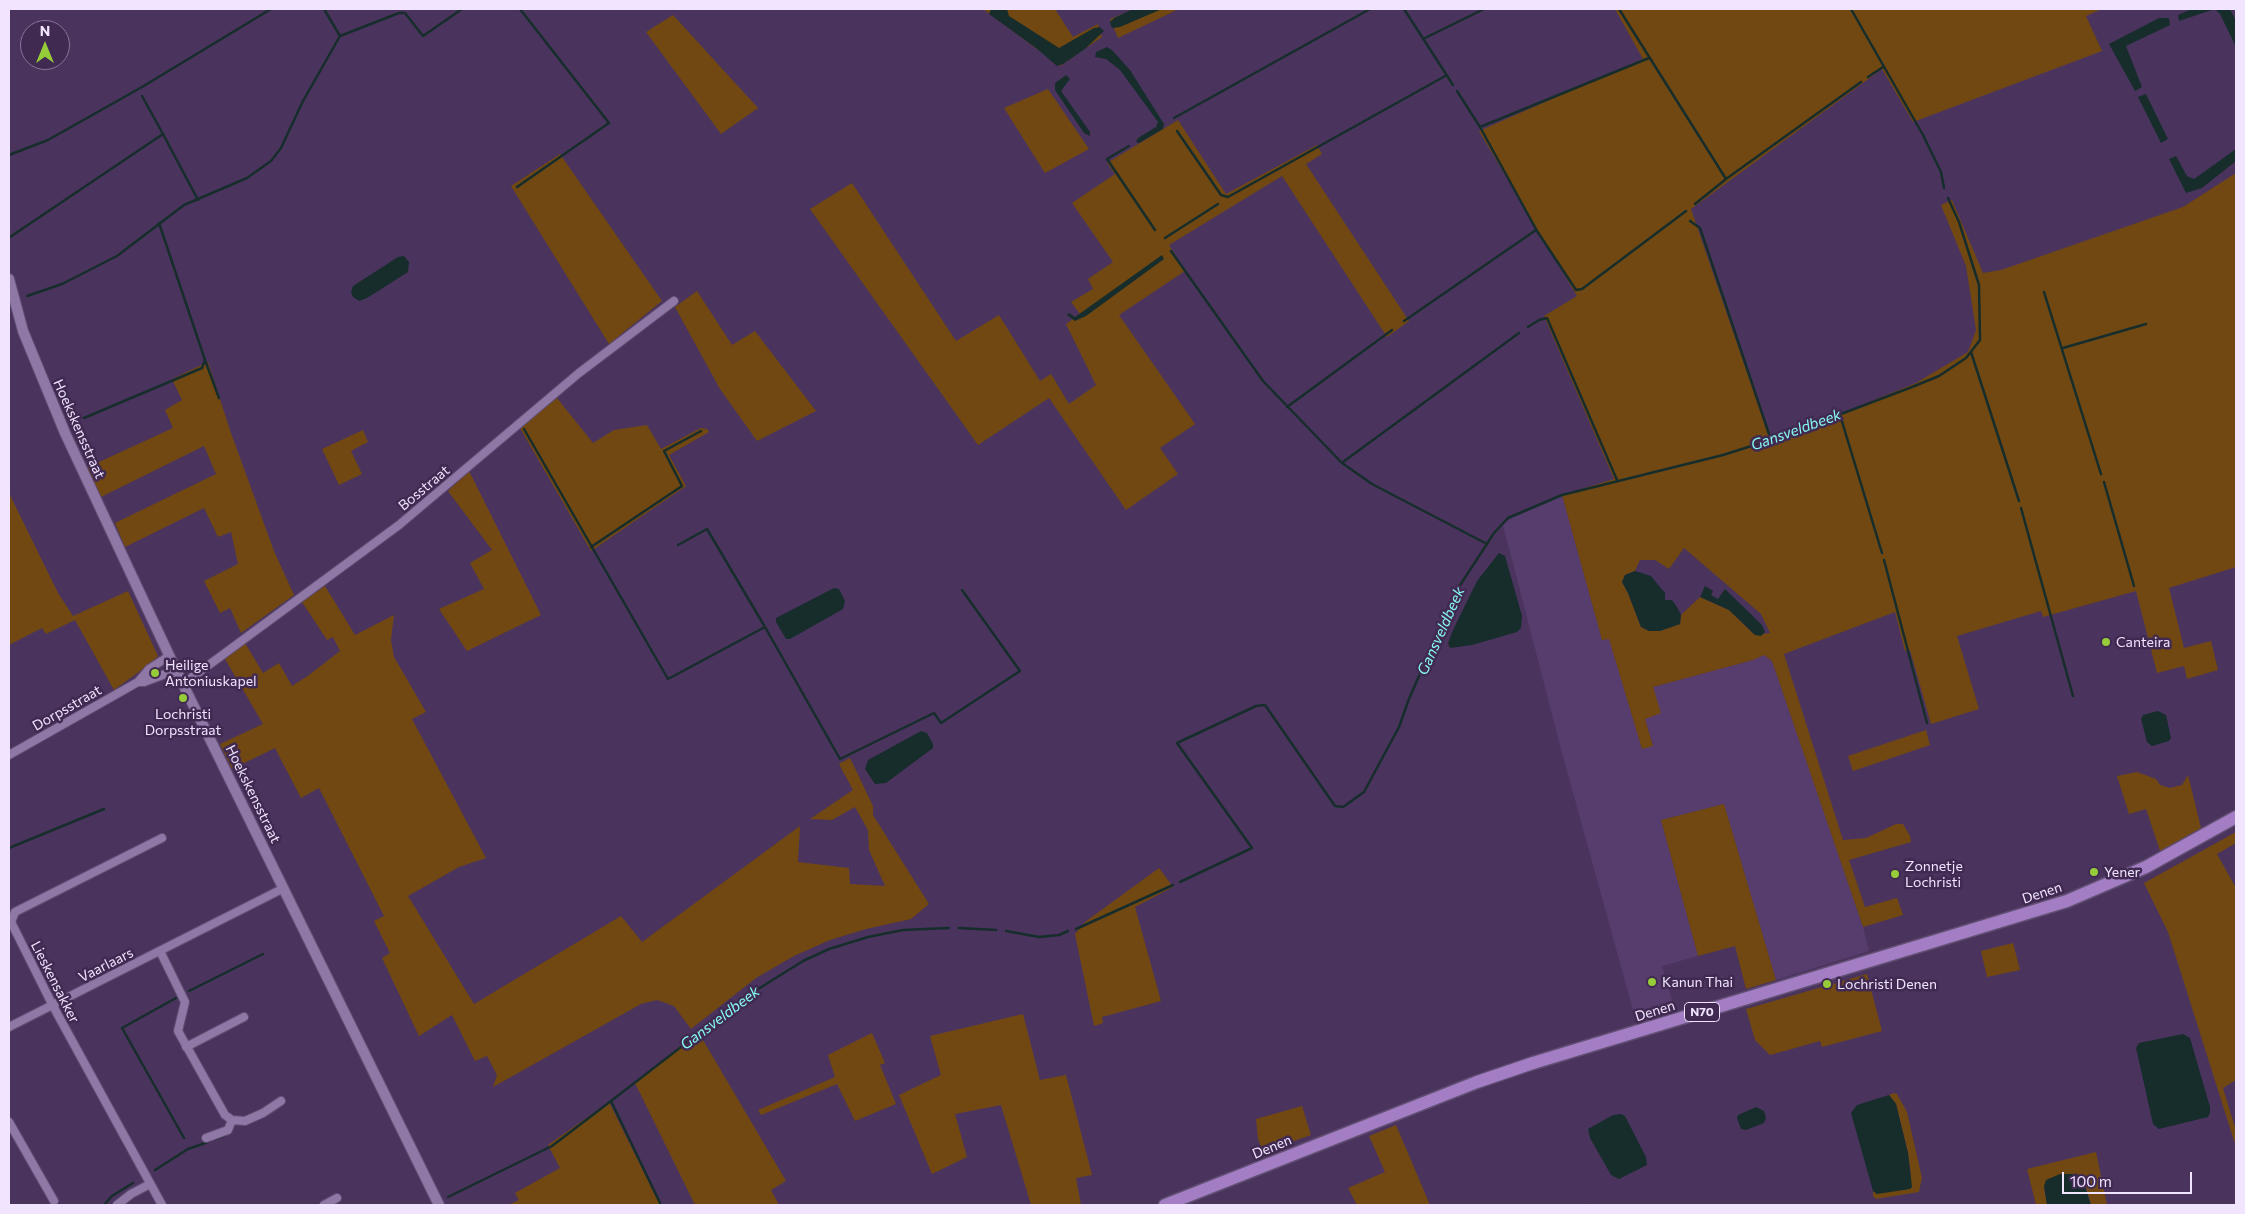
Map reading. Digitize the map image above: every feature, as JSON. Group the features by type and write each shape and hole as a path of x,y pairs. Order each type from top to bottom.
{"main road":[{"name":"Denen","path":"1165,1205 1477,1082 1533,1063 2067,901 2146,867 2236,817"}],"street":[{"name":"Hoekskensstraat","path":"9,279 23,331 42,381 169,656 439,1205"},
{"name":"Bosstraat","path":"183,684 399,524 579,373 674,301"},
{"name":"Dorpsstraat","path":"9,756 138,682 149,669 169,656"},
{"name":"Dorpsstraat","path":"138,682 144,682 176,670"},
{"name":"Lieskensakker","path":"162,838 15,912 12,922 53,1006 162,1205"},
{"name":"Vaarlaars","path":"9,1028 284,888"},
{"path":"160,951 185,1002 178,1031 225,1115 232,1120 245,1121 263,1113 281,1100"},
{"path":"186,1047 244,1017"},
{"path":"206,1138 228,1130 232,1120"},
{"path":"9,1122 54,1201"},
{"path":"117,1205 131,1194 150,1184"},
{"path":"324,1205 337,1198"}],"shaded area":[{"path":"983,9 1055,9 1073,37 1098,24 1102,37 1060,66"},
{"path":"991,9 1007,9 1009,16 1059,48 1094,28 1100,27 1104,31 1085,49 1057,66 1036,48 989,14"},
{"path":"1133,9 1162,9 1120,27 1113,28 1111,26 1110,22 1114,18"},
{"path":"1135,9 1179,9 1118,38 1110,19"},
{"path":"1615,9 2102,9 2086,16 2102,51 1913,122 1882,69 1691,209 1769,437 1830,418 1916,383 1968,352 1976,330 1966,266 1941,205 1952,200 1983,273 2001,270 2183,207 2236,173 2236,567 2169,588 2184,648 2211,641 2218,670 2187,679 2184,666 2157,673 2136,591 2043,617 2041,611 1957,636 1979,709 1931,724 1910,650 1905,651 1895,612 1784,654 1843,840 1866,838 1896,824 1903,824 1910,836 1911,842 1849,860 1865,907 1897,898 1903,915 1863,927 1772,661 1764,655 1753,660 1653,687 1661,713 1645,719 1653,746 1642,749 1609,639 1602,640 1562,495 1614,479 1544,316 1577,296 1479,131 1643,59","holes":["1684,548 1761,614 1770,633 1755,635 1729,610 1700,597 1681,615 1680,624 1660,631 1649,631 1641,627 1622,582 1625,575 1635,571 1640,560 1655,560 1669,569"]},
{"path":"2192,9 2215,9 2179,21 2178,15"},
{"path":"2215,9 2230,9 2236,21 2236,47 2220,14"},
{"path":"673,15 758,108 721,134 646,32"},
{"path":"2159,18 2169,18 2170,25 2126,46 2142,87 2135,91 2109,44"},
{"path":"1107,47 1130,70 1164,124 1163,129 1139,143 1136,142 1138,138 1156,127 1158,122 1120,70 1106,59 1095,57 1096,52"},
{"path":"1066,75 1070,79 1061,91 1090,132 1090,136 1084,133 1055,90 1055,83"},
{"path":"1048,89 1089,149 1045,173 1004,108"},
{"path":"2146,94 2168,139 2161,143 2138,97"},
{"path":"1178,120 1226,194 1317,145 1322,154 1306,164 1409,321 1387,337 1282,176 1169,245 1185,271 1119,315 1195,424 1160,448 1178,474 1126,510 1049,398 978,445 810,209 852,183 956,341 999,315 1040,381 1051,374 1069,404 1096,385 1066,324 1080,314 1071,302 1093,289 1088,279 1113,262 1072,203 1115,174 1107,163"},
{"path":"2236,149 2236,161 2202,188 2186,193 2169,159 2176,156 2187,176 2194,179"},
{"path":"560,154 662,301 609,344 511,186"},
{"path":"1162,255 1164,259 1086,316 1075,321 1067,315 1069,313 1075,317"},
{"path":"404,256 409,262 408,272 367,298 359,301 353,297 351,292 353,286 398,257"},
{"path":"697,291 732,345 755,331 816,411 757,441 720,389 675,307"},
{"path":"208,362 231,433 274,551 294,595 241,633 230,608 220,613 204,581 238,564 231,532 218,537 204,508 125,547 115,523 216,474 204,446 101,497 86,468 173,428 165,410 182,400 172,379"},
{"path":"557,398 593,443 614,430 647,425 661,449 701,428 707,429 709,432 669,455 686,486 591,551 520,428"},
{"path":"363,430 368,442 351,451 362,474 339,485 322,449"},
{"path":"469,471 541,615 467,651 439,609 484,589 470,563 492,550 448,491"},
{"path":"9,493 58,593 73,616 128,591 158,656 114,690 75,620 46,634 42,628 9,645"},
{"path":"1562,495 1602,640 1609,638 1642,749 1653,745 1645,719 1653,687 1753,660 1764,655 1772,661 1863,927 1869,951 1776,980 1724,804 1661,820 1698,956 1662,966 1674,1008 1636,1021 1561,749 1503,525 1516,514"},
{"path":"1499,553 1505,556 1522,616 1521,628 1517,632 1472,645 1450,648 1448,643 1453,630 1477,581"},
{"path":"1635,571 1651,576 1665,593 1665,600 1672,600 1681,615 1680,624 1660,631 1649,631 1641,627 1622,582 1625,575"},
{"path":"325,586 355,635 394,615 391,640 394,657 426,712 412,719 486,858 459,867 408,896 474,1004 621,916 642,942 800,826 798,862 849,868 850,884 885,886 869,850 868,830 855,807 832,820 810,819 853,790 839,764 850,758 873,806 873,815 929,904 911,919 866,929 830,940 794,956 756,978 691,1029 674,1006 657,1000 641,1004 493,1087 497,1075 487,1056 475,1061 452,1015 419,1036 382,958 390,953 374,921 384,916 319,788 301,798 275,748 232,769 220,744 263,724 225,659 245,643 263,673 279,663 292,686 340,651 333,637 327,640 302,602"},
{"path":"1705,586 1713,591 1711,595 1718,599 1725,589 1762,625 1765,632 1761,636 1755,635 1729,610 1700,597"},
{"path":"834,588 839,589 845,601 843,609 790,639 786,639 776,622 776,618"},
{"path":"2158,711 2166,715 2171,738 2169,741 2152,746 2147,742 2141,719 2143,715"},
{"path":"1926,730 1930,745 1853,771 1848,756"},
{"path":"921,731 927,733 933,748 886,783 875,784 865,769 868,760"},
{"path":"2137,772 2156,779 2160,785 2170,788 2182,785 2188,775 2201,828 2160,851 2146,809 2129,814 2117,776"},
{"path":"1724,804 1776,980 1746,989 1735,946 1698,956 1661,820"},
{"path":"2236,832 2236,843 2217,854 2236,888 2236,1080 2223,1088 2236,1131 2236,1147 2168,932 2144,883"},
{"path":"1159,868 1173,887 1135,907 1161,1001 1102,1017 1103,1023 1094,1026 1075,934 1085,922"},
{"path":"2013,943 2020,970 1987,977 1981,951"},
{"path":"1867,974 1882,1031 1822,1047 1820,1041 1770,1055 1755,1040 1746,1009"},
{"path":"1023,1014 1040,1080 1066,1075 1092,1175 1076,1178 1081,1205 1031,1205 1001,1105 955,1114 967,1157 932,1174 899,1095 941,1075 930,1036"},
{"path":"872,1033 885,1063 880,1065 896,1104 855,1121 837,1084 761,1115 758,1110 835,1077 828,1055"},
{"path":"2183,1034 2190,1038 2210,1107 2210,1113 2208,1117 2159,1129 2153,1124 2136,1048 2139,1043"},
{"path":"700,1035 786,1181 771,1190 779,1205 695,1205 635,1083 689,1039"},
{"path":"1897,1094 1907,1112 1922,1178 1919,1192 1876,1199 1873,1196 1873,1191 1877,1194 1911,1175 1908,1153 1896,1104 1889,1095"},
{"path":"1889,1095 1896,1104 1908,1153 1912,1187 1910,1189 1877,1194 1873,1191 1851,1113 1857,1105"},
{"path":"609,1102 660,1205 508,1205 519,1200 515,1193 560,1168 548,1145"},
{"path":"1302,1106 1311,1135 1263,1152 1258,1139 1256,1119"},
{"path":"1756,1107 1764,1111 1766,1118 1764,1123 1746,1130 1741,1129 1737,1118 1738,1115"},
{"path":"1621,1114 1625,1116 1646,1157 1647,1165 1619,1179 1611,1175 1590,1138 1588,1129 1613,1115"},
{"path":"1396,1125 1430,1205 1357,1205 1348,1188 1385,1172 1369,1136"},
{"path":"2096,1152 2107,1205 2091,1205 2085,1183 2044,1186 2047,1205 2036,1205 2027,1169"},
{"path":"2060,1174 2077,1174 2082,1178 2091,1205 2047,1205 2044,1186 2046,1180"}],"waterway":[{"path":"9,155 48,140 142,87 271,9"},
{"path":"324,9 340,36"},
{"path":"27,296 62,284 117,256 184,205 247,178 271,161 281,148 303,101 340,36 399,13 405,13 423,36 462,9"},
{"path":"517,187 609,123 520,9"},
{"path":"1174,118 1370,9"},
{"path":"1404,9 1453,85"},
{"path":"1423,39 1484,9"},
{"path":"1619,9 1726,179"},
{"name":"Gansveldbeek","path":"1851,9 1923,135 1941,172 1944,188"},
{"path":"1480,127 1649,58"},
{"path":"1868,77 1883,67"},
{"path":"1177,131 1221,195 1228,197 1447,75"},
{"path":"1695,204 1726,179 1861,82"},
{"path":"1457,91 1480,127 1537,231 1576,290 1582,289 1686,211"},
{"path":"142,96 163,134"},
{"path":"10,237 163,134 198,200"},
{"path":"1129,146 1107,159 1155,230"},
{"name":"Gansveldbeek","path":"1180,882 1252,848 1177,743 1256,706 1265,705 1335,806 1343,807 1364,792 1399,727 1409,699 1455,593 1494,533 1508,518 1562,495 1723,455 1783,436 1939,376 1966,358 1980,340 1979,285 1959,222 1948,198"},
{"path":"1165,238 1218,204"},
{"path":"1690,221 1700,228 1771,440"},
{"path":"84,418 202,368 205,360 159,223"},
{"path":"1404,321 1536,230"},
{"path":"1171,251 1263,381 1342,463 1372,484 1487,544"},
{"path":"2044,292 2101,474"},
{"path":"1528,327 1539,320 1547,318 1617,480"},
{"path":"2063,348 2146,324"},
{"path":"1287,407 1392,330"},
{"path":"1343,462 1519,333"},
{"path":"1971,352 2019,501"},
{"path":"205,360 219,398"},
{"path":"1840,415 1882,553"},
{"path":"524,429 668,679 765,627 840,759 934,713 941,723 1020,671 962,590"},
{"path":"591,547 682,486 664,451 701,431"},
{"path":"2104,482 2134,586"},
{"path":"2021,508 2073,696"},
{"path":"678,545 707,529 765,627"},
{"path":"1884,560 1927,723"},
{"path":"9,848 104,809"},
{"name":"Gansveldbeek","path":"1076,929 1173,885"},
{"name":"Gansveldbeek","path":"661,1205 611,1101 747,996 803,961 829,949 868,937 903,930 949,928"},
{"name":"Gansveldbeek","path":"959,928 996,930"},
{"name":"Gansveldbeek","path":"1006,931 1039,937 1059,935 1068,931"},
{"path":"189,991 263,954"},
{"path":"176,998 122,1028 184,1138"},
{"path":"448,1197 552,1146 611,1101"},
{"path":"215,1139 224,1136"},
{"path":"155,1170 188,1149 208,1142"},
{"path":"104,1205 112,1196 133,1183"}],"place":[{"name":"Canteira","path":"2106,642"},
{"name":"Heilige Antoniuskapel","path":"155,673"},
{"name":"Lochristi Dorpsstraat","path":"183,698"},
{"name":"Yener","path":"2094,872"},
{"name":"Zonnetje Lochristi","path":"1895,874"},
{"name":"Kanun Thai","path":"1652,982"},
{"name":"Lochristi Denen","path":"1827,984"}]}
